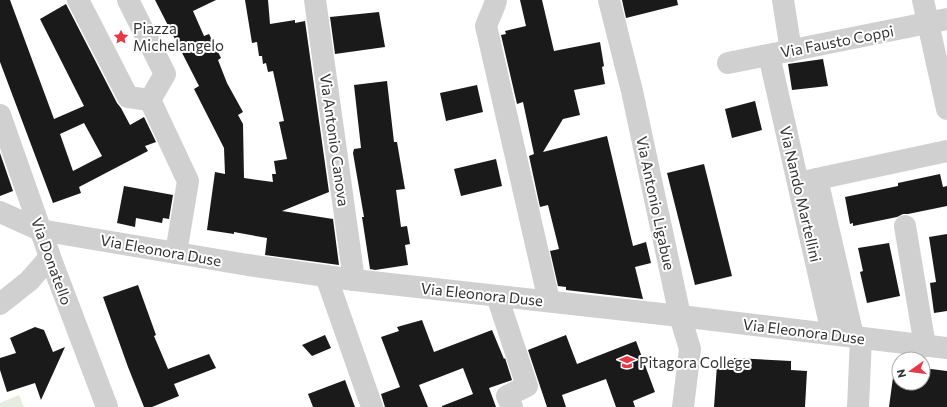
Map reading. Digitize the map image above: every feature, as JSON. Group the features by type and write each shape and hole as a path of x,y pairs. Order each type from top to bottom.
{"street":[{"path":"78,0 128,97 150,100"},
{"path":"128,0 166,74 150,100"},
{"name":"Via Antonio Canova","path":"315,0 354,280"},
{"path":"496,0 495,6 489,16 486,26 549,301"},
{"name":"Via Antonio Ligabue","path":"609,0 632,91 680,316 690,349 683,407"},
{"path":"782,0 791,51"},
{"path":"923,0 938,21 947,109"},
{"name":"Via Fausto Coppi","path":"728,64 938,21"},
{"name":"Via Nando Martellini","path":"769,55 808,181 849,336 858,407"},
{"path":"150,100 188,181 176,253"},
{"name":"Via Donatello","path":"0,115 40,230 106,407"},
{"path":"808,181 947,152"},
{"name":"Via Eleonora Duse","path":"0,212 40,230 248,265 354,280 680,316 947,348"},
{"path":"905,226 926,346"},
{"path":"0,304 29,281 50,257"},
{"path":"326,276 372,407"},
{"path":"497,296 527,386 507,396 512,407"}],"shaded area":[{"path":"19,395 24,407 0,407 0,403"}],"building":[{"path":"0,0 10,0 54,119 84,106 40,19 66,4 117,103 130,125 144,117 156,142 145,146 148,151 79,187 81,193 53,203 0,62","holes":["84,123 102,156 73,171 60,134"]},
{"path":"155,0 216,0 193,11 204,36 209,34 221,58 218,60 227,83 243,112 238,115 243,124 244,178 273,182 272,174 276,174 274,161 287,159 279,122 284,121 273,71 268,72 266,63 263,64 262,56 259,56 257,42 252,43 245,0 268,0 270,24 295,20 295,23 305,21 329,192 282,211 333,219 339,265 265,255 267,238 234,232 234,234 207,230 215,172 225,174 224,148 194,89 199,86"},
{"path":"520,0 542,0 554,51 600,42 605,84 574,90 580,115 563,119 543,152 607,136 633,246 646,242 651,263 635,267 643,299 566,290 566,287 558,286 550,251 559,249 548,205 540,207 529,156 534,154 523,102 517,104 501,35 506,34 505,31 526,26"},
{"path":"622,0 677,0 678,5 626,18"},
{"path":"379,12 385,47 335,54 330,17"},
{"path":"823,59 828,86 792,90 788,64"},
{"path":"387,81 394,142 397,142 405,189 396,190 401,227 407,226 410,244 405,245 408,265 375,270 370,269 362,217 364,217 353,153 354,149 361,148 354,85"},
{"path":"477,85 483,112 446,121 440,93"},
{"path":"755,101 762,130 732,138 725,109"},
{"path":"0,153 13,191 0,196"},
{"path":"496,159 502,186 461,196 454,169"},
{"path":"704,164 732,276 695,285 667,173"},
{"path":"940,174 943,187 947,186 947,206 903,214 897,217 853,226 853,223 850,224 845,197 898,186 898,183"},
{"path":"124,186 173,195 169,219 163,218 162,223 136,218 135,227 117,223"},
{"path":"947,234 947,311 934,313 930,283 936,282 929,237"},
{"path":"889,243 900,296 867,303 860,272 863,271 858,248"},
{"path":"138,285 156,335 154,336 168,369 209,354 216,368 174,384 179,396 152,407 144,407 103,297"},
{"path":"422,320 434,352 492,330 504,359 505,358 512,380 489,388 496,407 442,407 473,394 463,368 419,385 428,407 385,407 381,394 400,387 381,337 399,331 397,327"},
{"path":"35,327 44,330 53,352 65,347 41,400 35,383 7,392 0,370 0,358 16,353 10,338"},
{"path":"325,335 331,348 312,356 302,345"},
{"path":"566,335 577,364 636,341 655,392 633,401 635,407 616,407 606,379 562,395 566,407 547,407 528,350"},
{"path":"734,358 791,361 791,370 807,371 805,407 714,407 717,365 733,366"},
{"path":"931,369 947,371 947,407 889,407 891,391 931,391"},
{"path":"345,380 355,407 313,407 308,394"}],"place":[{"name":"Piazza Michelangelo","path":"121,37"},
{"name":"Pitagora College","path":"627,362"}]}
